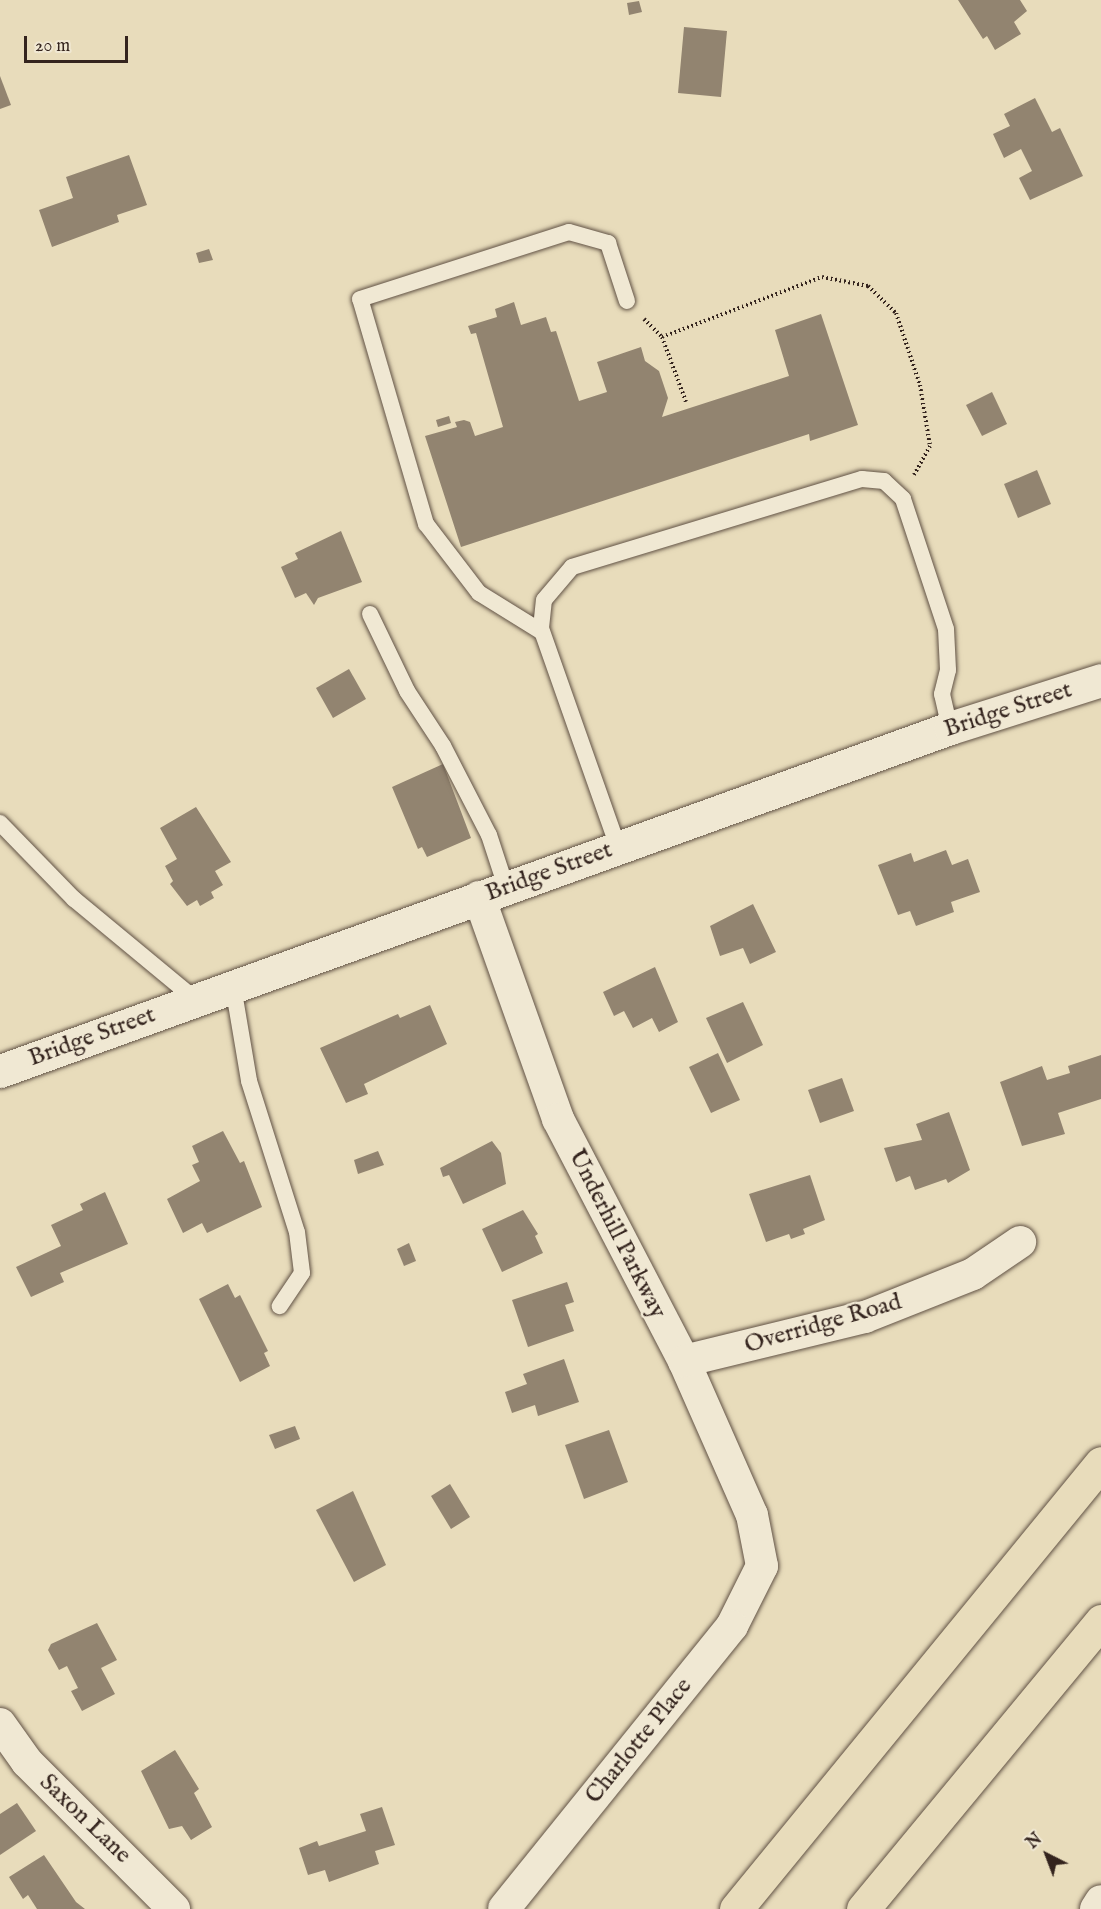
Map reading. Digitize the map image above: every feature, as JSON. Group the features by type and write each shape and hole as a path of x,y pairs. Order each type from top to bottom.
{"highway":[{"path":"736,1909 1101,1463"},
{"path":"863,1909 1101,1622"}],"main road":[{"name":"Bridge Street","path":"0,1071 950,728 1101,680"}],"street":[{"name":"Underhill Parkway","path":"492,892 558,1119 684,1361 752,1515 762,1566"},
{"name":"Overridge Road","path":"684,1361 866,1317 973,1274 1020,1242"},
{"name":"Charlotte Place","path":"504,1909 732,1626 762,1566"},
{"name":"Saxon Lane","path":"0,1724 27,1762 174,1909"},
{"path":"1096,1909 1101,1901"}],"lane":[{"path":"542,632 478,593 426,524 360,299 569,232 608,243 627,301"},
{"path":"618,847 542,632 544,600 572,567 862,479 889,486 903,499 946,629 948,670 942,694 950,728"},
{"path":"370,614 407,691 443,746 489,835 492,892"},
{"path":"0,823 74,899 196,1000"},
{"path":"233,986 249,1081 297,1232 302,1273 280,1306"}],"path":[{"path":"662,337 822,277 868,286 896,313 920,385 930,446 915,475 889,486"},
{"path":"627,301 662,337 686,402"}],"building":[{"path":"958,0 1020,0 1027,11 1014,22 1021,34 995,50 987,36 983,39"},
{"path":"639,1 642,12 629,15 627,3"},
{"path":"684,27 727,31 721,97 678,93"},
{"path":"0,76 11,105 0,109"},
{"path":"1035,98 1052,132 1060,128 1083,176 1030,200 1019,178 1032,171 1021,149 1004,158 993,134 1010,126 1004,114"},
{"path":"129,155 147,205 117,215 119,222 52,247 39,210 73,198 66,177"},
{"path":"209,249 213,260 199,263 196,253"},
{"path":"514,302 521,325 546,317 551,332 556,331 579,401 607,392 597,362 641,347 645,361 659,371 668,398 662,417 789,376 775,330 821,314 858,425 810,441 809,434 461,547 425,436 457,427 455,422 464,420 470,422 475,436 503,427 476,333 471,334 468,326 497,317 495,309"},
{"path":"992,392 1007,424 982,436 966,405"},
{"path":"449,416 451,423 438,427 436,420"},
{"path":"1037,470 1051,504 1018,518 1004,484"},
{"path":"341,531 362,582 318,598 314,605 306,593 295,598 281,567 298,559 295,553"},
{"path":"349,669 366,699 333,718 316,688"},
{"path":"443,764 471,838 427,857 422,847 418,849 392,787"},
{"path":"196,807 231,862 215,871 223,885 211,892 214,898 200,906 197,900 187,906 170,884 173,881 165,866 177,859 160,828"},
{"path":"946,850 952,865 968,859 980,892 951,902 954,912 916,926 910,911 898,915 878,865 911,853 914,862"},
{"path":"753,904 776,952 750,964 743,948 720,956 710,926"},
{"path":"655,967 678,1022 659,1032 652,1018 633,1028 624,1011 614,1016 603,992"},
{"path":"743,1002 763,1045 727,1063 706,1018"},
{"path":"430,1005 447,1044 364,1084 368,1094 346,1103 320,1048 398,1014 400,1018"},
{"path":"718,1053 740,1100 711,1113 689,1067"},
{"path":"1101,1055 1101,1099 1058,1113 1065,1134 1022,1146 1000,1082 1042,1066 1047,1080 1070,1073 1068,1066"},
{"path":"842,1078 854,1111 820,1123 808,1090"},
{"path":"949,1112 970,1170 948,1183 946,1179 915,1190 910,1176 896,1182 884,1148 922,1140 916,1124"},
{"path":"223,1131 240,1163 244,1161 262,1207 207,1233 202,1223 183,1233 167,1199 200,1181 192,1165 199,1162 192,1146"},
{"path":"492,1141 501,1153 506,1184 463,1204 449,1175 443,1177 440,1168"},
{"path":"378,1151 384,1165 358,1174 354,1160"},
{"path":"810,1175 825,1220 803,1229 805,1234 791,1239 789,1234 766,1242 749,1194"},
{"path":"105,1192 128,1244 60,1273 64,1282 31,1297 16,1267 61,1246 51,1225 83,1210 80,1204"},
{"path":"523,1210 538,1234 535,1236 543,1253 502,1272 482,1229"},
{"path":"409,1243 416,1261 404,1266 397,1249"},
{"path":"567,1282 574,1302 565,1305 574,1331 528,1347 512,1300"},
{"path":"228,1284 235,1298 240,1295 268,1351 264,1353 270,1366 240,1382 199,1299"},
{"path":"564,1359 579,1402 538,1416 535,1405 512,1413 505,1392 527,1384 523,1374"},
{"path":"295,1426 300,1439 275,1449 269,1435"},
{"path":"609,1430 628,1482 584,1499 565,1445"},
{"path":"450,1484 470,1517 451,1529 431,1496"},
{"path":"353,1491 386,1565 354,1582 316,1510"},
{"path":"97,1623 117,1660 101,1668 115,1694 82,1711 71,1691 78,1688 67,1666 59,1670 48,1650 51,1644"},
{"path":"175,1750 199,1789 194,1793 212,1827 191,1840 182,1826 169,1829 141,1771"},
{"path":"17,1803 36,1831 0,1855 0,1814"},
{"path":"382,1807 395,1845 375,1851 379,1864 329,1882 325,1870 308,1875 299,1848 317,1841 319,1846 366,1831 360,1814"},
{"path":"44,1855 76,1902 85,1909 37,1909 28,1895 23,1899 9,1877"}]}
